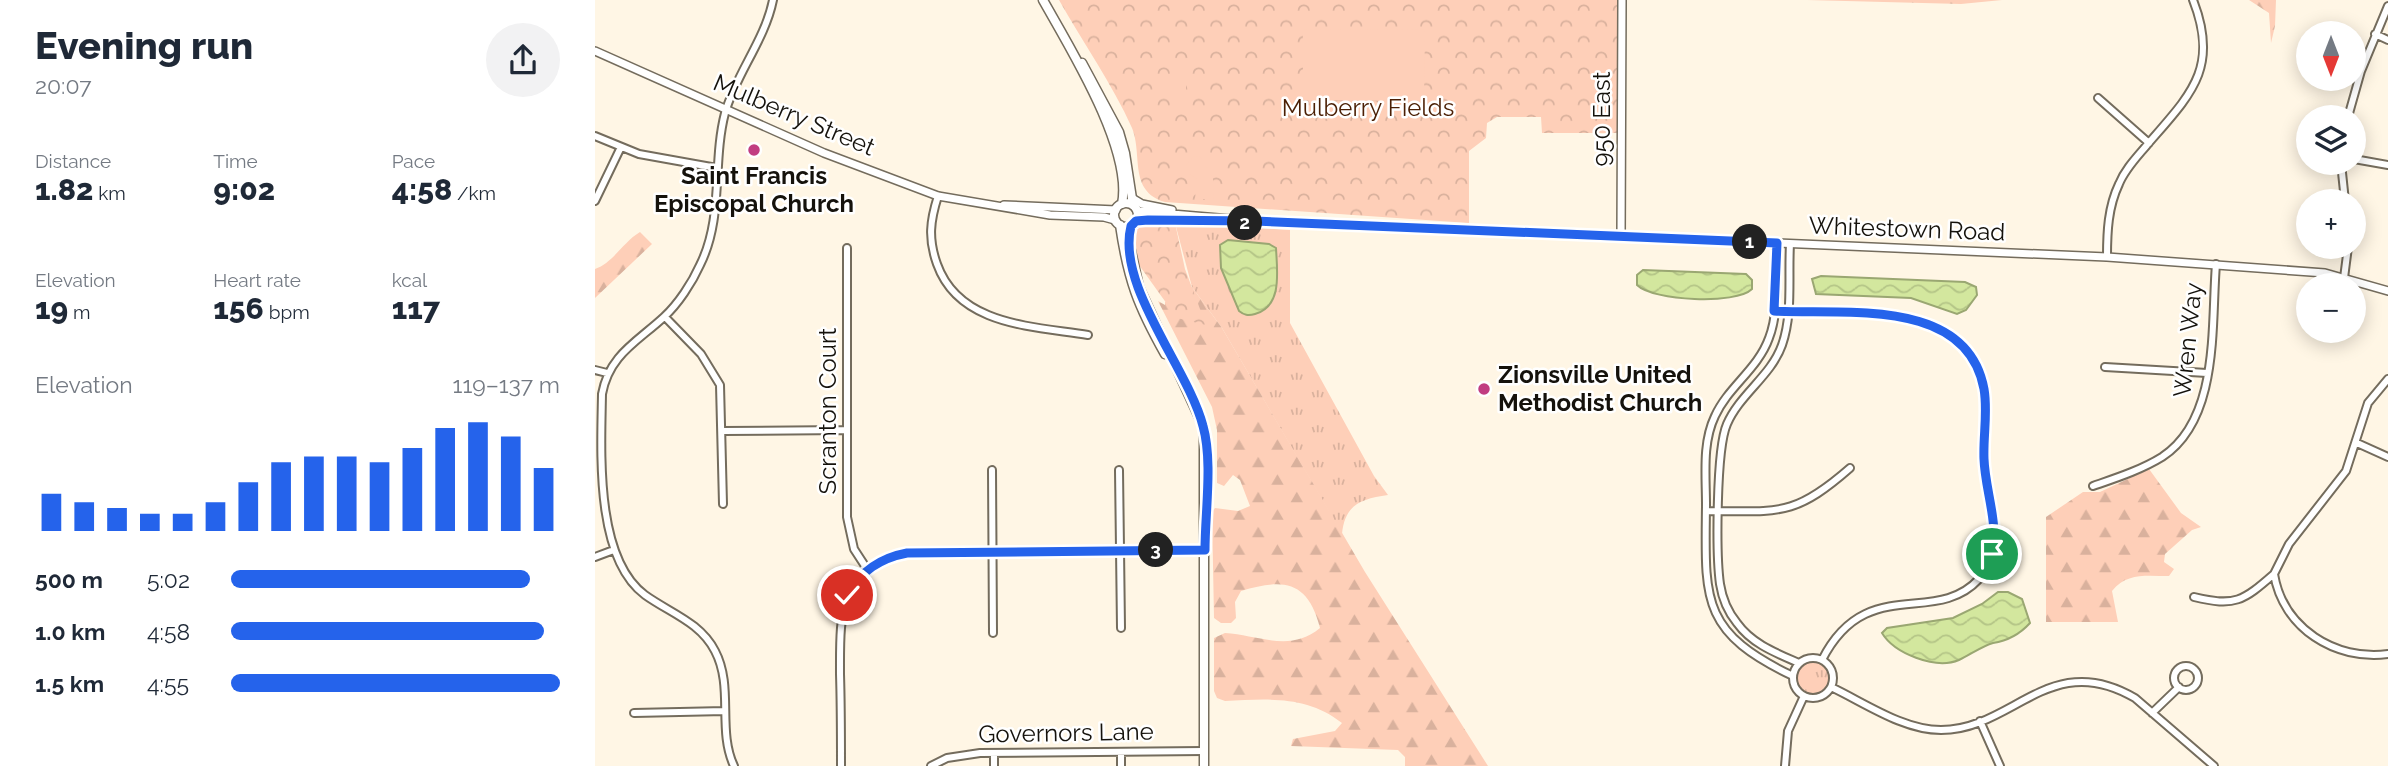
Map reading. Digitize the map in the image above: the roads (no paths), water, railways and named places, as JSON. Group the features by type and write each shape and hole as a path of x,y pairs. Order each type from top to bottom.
{"main road":[{"path":"1043,0 1108,124 1123,176 1118,223 1129,280 1139,307 1184,383"},
{"path":"1071,50 1108,108 1119,132 1134,205 1129,242 1139,287 1204,428 1204,766"},
{"path":"1119,207 1134,205"},
{"path":"1118,223 1133,223"}],"street":[{"path":"734,766 726,741 725,681 719,659 708,639 692,623 632,585 611,551 604,524 602,394 607,373 630,344 665,317 688,285 708,248 716,211 717,167 726,109 773,0"},
{"name":"950 East","path":"1621,238 1622,0"},
{"path":"2107,257 2107,223 2119,183 2189,95 2201,74 2204,32 2193,0"},
{"path":"2352,105 2375,34 2388,6"},
{"path":"2375,34 2388,40"},
{"name":"Mulberry Street","path":"595,51 824,153 938,196 981,205 1118,223"},
{"path":"2098,98 2149,143"},
{"path":"595,136 669,161 717,167"},
{"path":"595,201 621,147"},
{"path":"2366,161 2388,165"},
{"path":"938,196 931,221 930,242 943,279 957,296 983,314 1007,322 1088,335"},
{"name":"Mulberry Street","path":"981,205 1119,207"},
{"name":"Whitestown Road","path":"1134,205 1255,221"},
{"name":"Whitestown Road","path":"1134,205 1151,214 1176,212"},
{"name":"Whitestown Road","path":"1133,223 1255,221 2107,257 2325,273"},
{"path":"1777,243 1772,331 1763,352 1725,399 1711,426 1706,453 1707,587 1718,619 1730,636 1749,654 1793,676"},
{"path":"1790,244 1788,312 1779,354 1736,408 1724,433 1720,577 1731,613 1754,640 1799,663"},
{"name":"Scranton Court","path":"847,248 848,529 854,549 867,569"},
{"name":"Wren Way","path":"2093,486 2161,458 2178,445 2200,413 2207,373 2216,264"},
{"name":"Whitestown Road","path":"2366,284 2388,291"},
{"path":"1774,311 1897,316 1924,321 1944,331 1964,349 1977,370 1984,391 1985,473 1994,542 1986,569 1975,583 1956,595 1887,606 1864,614 1839,633 1822,660"},
{"path":"665,317 701,354 716,376 723,398 723,504"},
{"path":"2105,368 2207,373"},
{"path":"595,370 607,373"},
{"path":"2194,597 2222,604 2241,599 2274,574 2289,544 2346,471 2368,403 2388,379"},
{"path":"723,431 847,430"},
{"path":"2357,443 2388,457"},
{"path":"1706,511 1772,511 1797,506 1819,494 1850,468"},
{"path":"992,470 993,633"},
{"path":"1119,470 1121,628"},
{"path":"841,766 841,616 847,595 867,569 886,558 907,553 1205,550"},
{"path":"595,557 611,551"},
{"path":"2274,574 2287,607 2306,632 2328,645 2354,654 2388,654"},
{"path":"1808,658 1822,660 1832,671 1831,687 1821,697 1804,696 1795,687 1793,676 1799,663 1808,658"},
{"path":"1831,687 1923,728 1950,730 1980,721 2050,687 2089,681 2120,689 2214,766"},
{"path":"2152,713 2179,687"},
{"path":"1785,766 1787,736 1804,696"},
{"path":"634,713 725,711"},
{"path":"1980,721 2000,766"},
{"name":"Governors Lane","path":"931,766 963,754 1204,751"},
{"path":"1121,752 1121,766"},
{"path":"994,753 994,766"}],"water":[{"path":"1228,240 1269,244 1276,248 1277,277 1274,296 1264,310 1255,314 1246,315 1239,311 1221,268 1220,245"},
{"path":"1643,270 1746,274 1752,280 1752,289 1730,297 1676,298 1659,295 1637,285 1637,275"},
{"path":"1821,276 1965,282 1976,287 1977,295 1966,310 1957,314 1911,298 1816,294 1812,279"},
{"path":"1998,592 2008,592 2022,599 2030,623 2013,636 1985,646 1959,660 1939,663 1916,658 1896,647 1882,633 1887,628 1953,618 1982,604"}],"place":[{"name":"Saint Francis Episcopal Church","path":"754,150"},
{"name":"Zionsville United Methodist Church","path":"1484,389"}],"park label":[{"name":"Mulberry Fields","path":"1368,108"}]}
